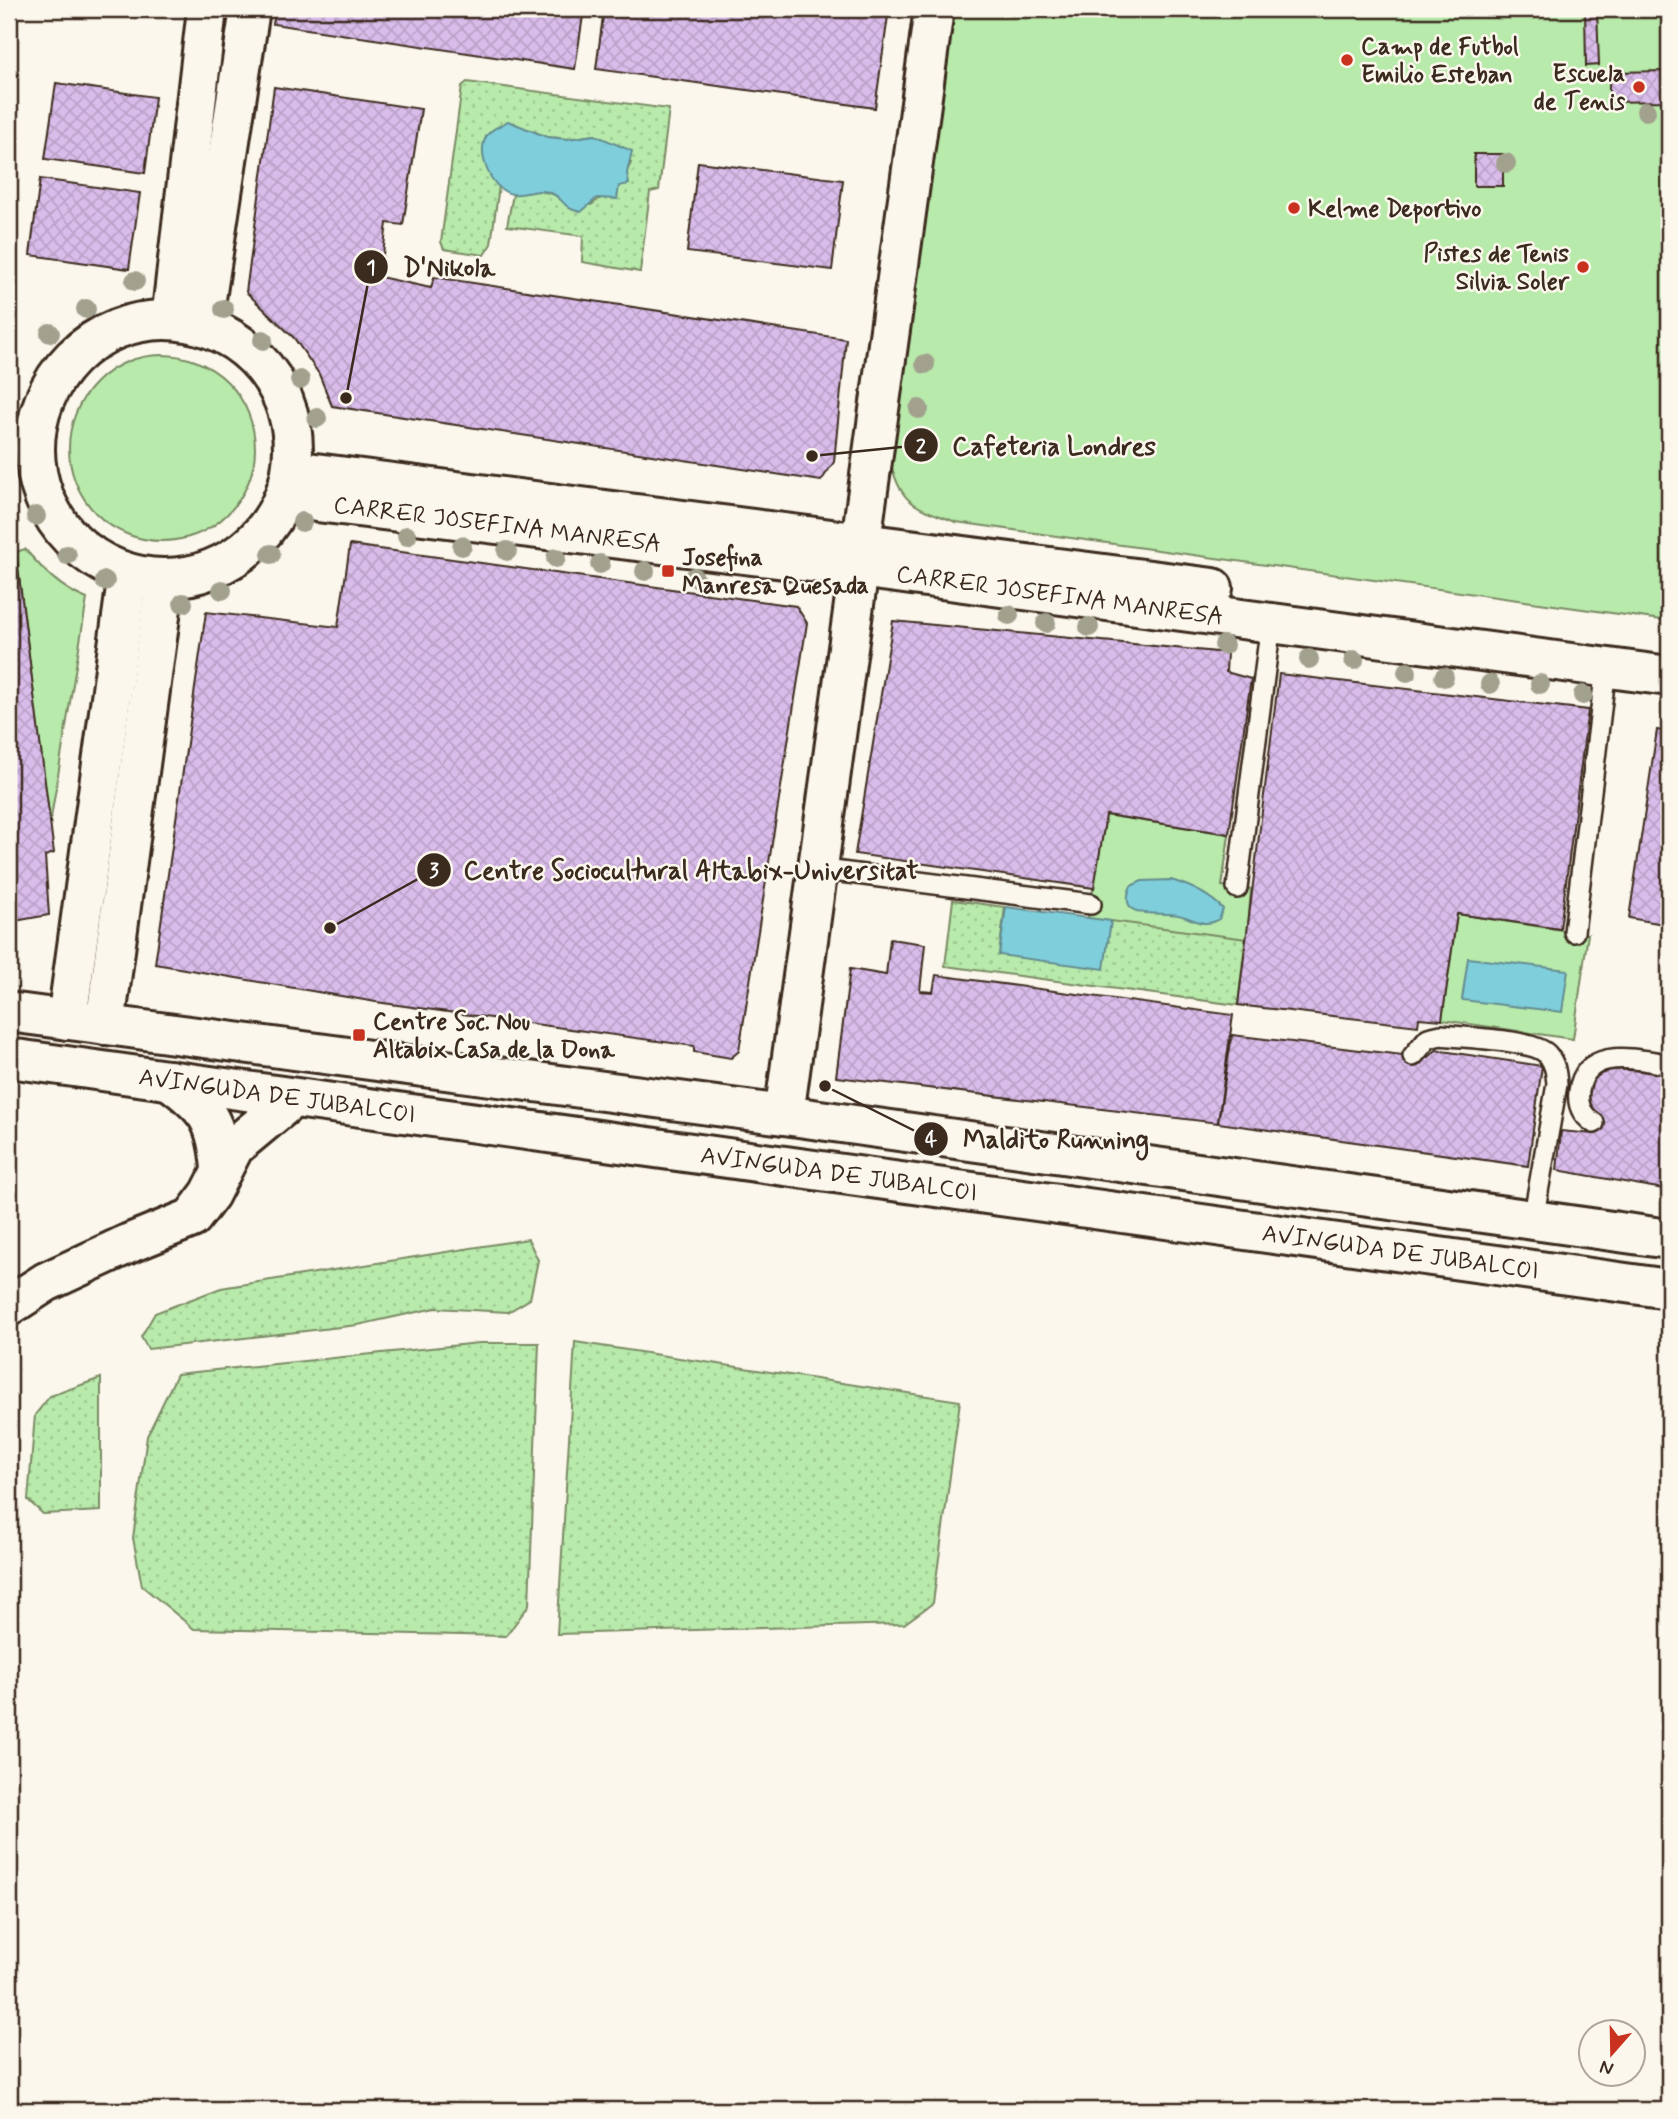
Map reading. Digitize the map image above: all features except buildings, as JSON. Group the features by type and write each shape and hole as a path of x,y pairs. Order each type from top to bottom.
{"street":[{"path":"187,323 207,9"},
{"path":"187,323 250,9"},
{"path":"783,1115 934,9"},
{"path":"142,322 187,323 246,351 261,364 281,394 292,432 288,484 274,518 255,541 228,561 200,573 146,576 105,564 79,547 58,524 44,498 23,426 68,362 90,343 112,331 142,322"},
{"name":"CARRER JOSEFINA MANRESA","path":"288,484 860,555 1669,650"},
{"name":"CARRER JOSEFINA MANRESA","path":"860,555 1271,623 1669,676"},
{"path":"67,1020 146,576"},
{"path":"104,1026 146,576"},
{"name":"AVINGUDA DE JUBALCOI","path":"9,1012 783,1115 1669,1239"},
{"name":"AVINGUDA DE JUBALCOI","path":"9,1058 1669,1289"},
{"path":"169,1080 200,1103 218,1137 221,1169"},
{"path":"9,1306 46,1282 130,1242 192,1219 210,1194 234,1147 293,1098"}],"lane":[{"path":"1237,888 1271,623"},
{"path":"1574,932 1606,668"},
{"path":"817,869 1091,904"},
{"path":"1413,1056 1428,1038 1441,1035 1529,1045 1545,1052 1555,1064 1557,1084 1533,1220"},
{"path":"1594,1123 1586,1118 1578,1103 1581,1081 1590,1066 1603,1060 1622,1058 1669,1064"}],"green space":[{"name":"Kelme Deportivo","path":"943,9 1669,9 1669,621 956,522 918,507 910,501 898,485 889,456"},
{"path":"467,82 669,109 659,190 650,192 640,272 582,262 583,236 507,226 513,194 538,190 591,205 619,185 631,163 620,149 595,135 567,139 547,137 530,130 492,176 499,186 491,244 484,255 444,249 441,242 462,86"},
{"path":"162,355 198,362 228,382 248,412 255,448 248,484 228,514 198,534 162,541 126,534 96,514 76,484 69,448 76,412 96,382 126,362"},
{"path":"25,549 53,578 87,599 50,824 16,552"},
{"path":"1106,815 1229,834 1222,886 1251,889 1247,939 1088,918"},
{"path":"1229,834 1222,886 1251,889 1238,1005 945,966 953,900 1005,907 999,955 1088,918 1094,888"},
{"path":"1457,914 1588,934 1573,1039 1442,1020"},
{"path":"528,1239 538,1260 530,1299 508,1312 435,1308 358,1325 148,1349 141,1337 155,1313 221,1288"},
{"path":"575,1342 960,1401 933,1603 904,1624 557,1634"},
{"path":"479,1343 539,1343 529,1605 506,1636 194,1629 142,1586 133,1538 147,1436 177,1374"},
{"path":"101,1378 101,1511 43,1514 28,1500 35,1415 50,1396"}],"water":[{"path":"508,121 547,137 567,139 595,135 632,151 627,173 629,184 619,186 617,199 597,198 581,212 570,209 556,195 546,191 513,194 505,191 498,186 487,169 483,149 489,133"},
{"path":"1171,880 1212,899 1223,909 1219,919 1203,923 1178,915 1142,912 1129,905 1131,886 1142,881"},
{"path":"1006,907 1111,921 1104,969 999,955"},
{"path":"1468,958 1568,970 1562,1012 1462,1000"}],"place":[{"name":"Camp de Futbol Emilio Esteban","path":"1347,60"},
{"name":"Escuela de Tenis","path":"1639,87"},
{"name":"Kelme Deportivo","path":"1294,208"},
{"name":"Pistes de Tenis Silvia Soler","path":"1583,267"},
{"name":"D'Nikola","path":"346,398"},
{"name":"Cafeteria Londres","path":"812,456"},
{"name":"Josefina Manresa Quesada","path":"668,571"},
{"name":"Centre Sociocultural Altabix-Universitat","path":"330,928"},
{"name":"Centre Soc. Nou Altabix Casa de la Dona","path":"359,1035"},
{"name":"Maldito Running","path":"825,1086"}]}
